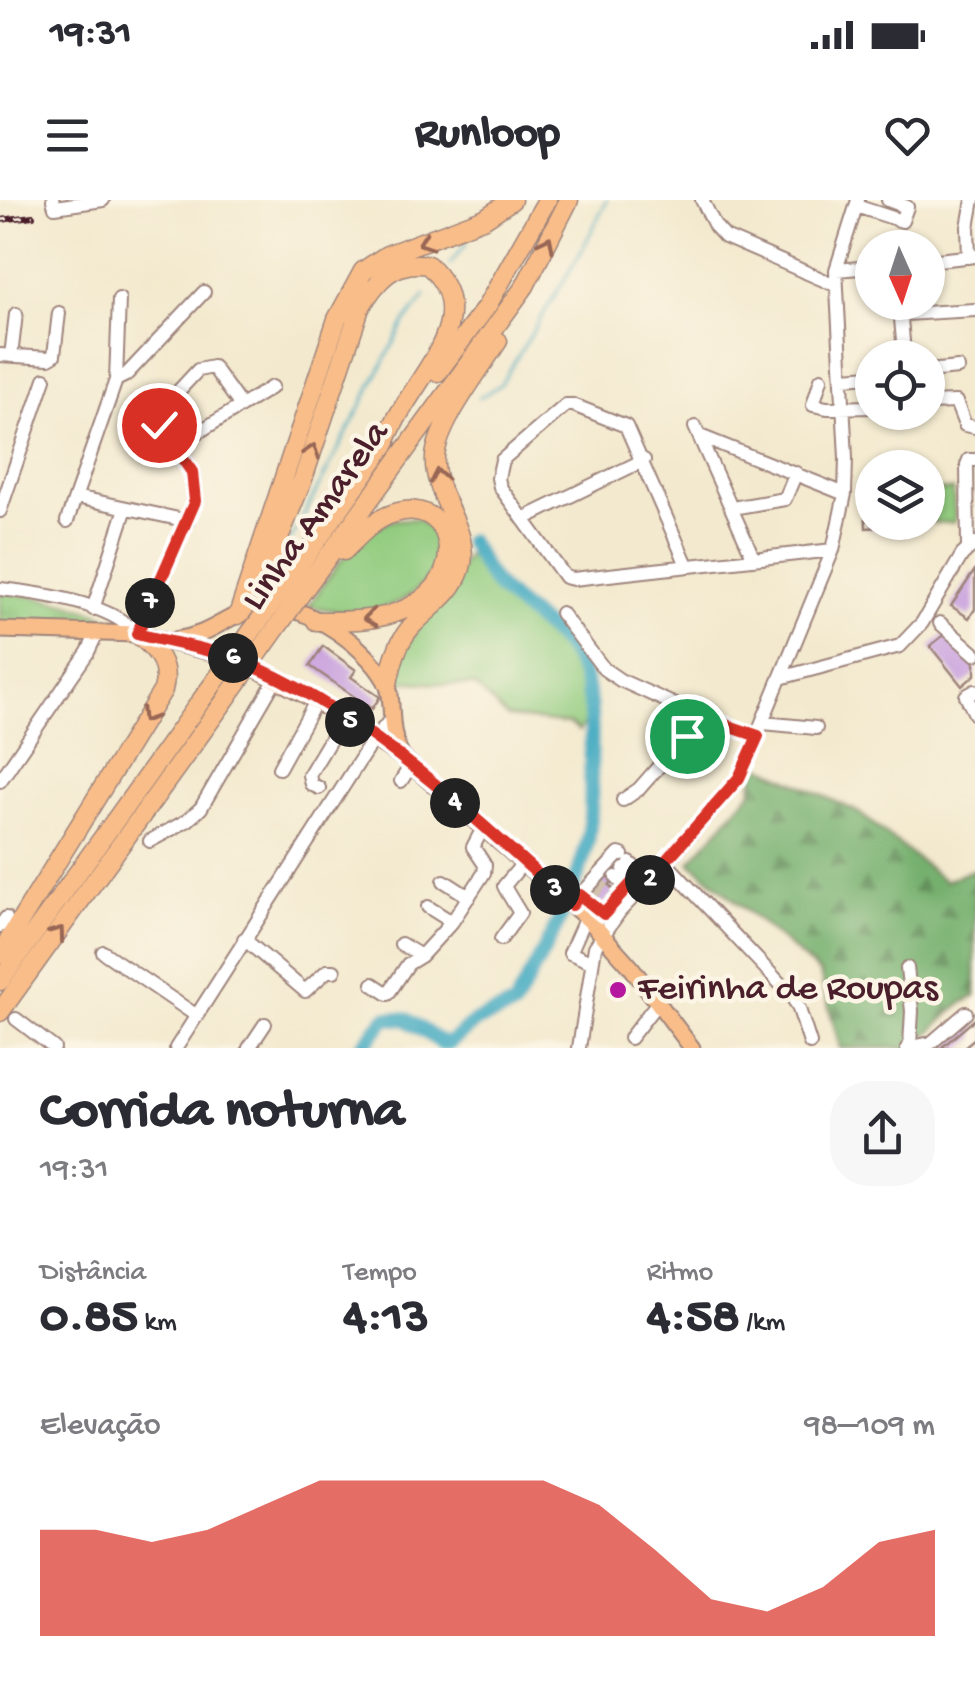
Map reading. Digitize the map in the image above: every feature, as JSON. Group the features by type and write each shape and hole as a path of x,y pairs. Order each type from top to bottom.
{"highway":[{"path":"238,615 338,319 363,271 386,255 485,218 512,200"},
{"name":"Linha Amarela","path":"8,1016 228,696 382,448 487,306 547,200"},
{"name":"Linha Amarela","path":"0,982 200,702 301,584 525,286 568,200"},
{"path":"283,607 269,580 270,557 303,479 360,308 373,286 396,267 428,265 447,289 450,321 441,347 382,448"},
{"path":"388,684 409,629 452,586 462,564 459,532 436,477 438,443 505,329 525,286"},
{"path":"301,584 370,526 396,512 420,513 431,518 441,526 450,546 447,568 420,601 371,619 316,621"},
{"path":"0,954 163,690 163,662 137,634"}],"main road":[{"path":"164,641 200,635 254,608 283,607 316,621 364,650 388,684 392,738 408,762"},
{"path":"238,615 232,636 238,659"},
{"path":"0,630 137,634 238,659 277,677 408,762 524,862 581,892 586,917 692,1048"},
{"path":"345,719 359,721 390,712"}],"street":[{"path":"54,200 55,207 103,200"},
{"path":"702,200 725,237 836,277 855,272"},
{"path":"624,870 603,913 581,892 624,870 666,864 739,778 833,550 845,494 836,277 856,203 900,221 908,204 888,200"},
{"path":"945,259 972,256 968,227 973,200"},
{"path":"116,380 126,375 204,292"},
{"path":"67,520 116,380 119,299"},
{"path":"945,309 975,310"},
{"path":"16,314 6,356 49,358 54,355 58,314"},
{"path":"0,589 46,595 93,609 128,623 137,634 195,501 192,472 159,425 157,414 198,370 213,367 241,406"},
{"path":"945,369 958,368"},
{"path":"842,378 855,377"},
{"path":"0,511 46,378"},
{"path":"822,379 813,405 855,408"},
{"path":"176,446 272,387"},
{"path":"945,402 956,402 965,425 975,427"},
{"path":"687,565 644,460 623,424 573,405 558,408 502,460 500,487 564,577 687,565 753,557 833,550"},
{"path":"753,557 698,432 845,494"},
{"path":"523,519 644,460"},
{"path":"972,545 967,464 975,460"},
{"path":"732,508 786,499 796,473"},
{"path":"76,497 188,521"},
{"path":"93,609 126,508"},
{"path":"780,678 900,646 922,624 972,545 971,518"},
{"path":"561,613 604,670 702,717 761,729 816,728"},
{"path":"940,623 975,654"},
{"path":"0,781 97,633"},
{"path":"150,841 188,820 201,808 277,677"},
{"path":"975,692 966,696 975,714"},
{"path":"279,768 316,701"},
{"path":"176,1048 390,712"},
{"path":"623,800 639,789 702,717"},
{"path":"319,788 311,784 309,775 345,719"},
{"path":"401,781 408,762"},
{"path":"373,984 388,994 408,964 421,956 452,922 485,869 473,848 483,828"},
{"path":"502,940 520,913 504,886 524,862"},
{"path":"666,864 790,994 810,1043"},
{"path":"579,1048 591,962 624,870"},
{"path":"444,882 468,897"},
{"path":"428,907 452,922"},
{"path":"586,917 570,954 591,962"},
{"path":"244,939 305,991 328,971 334,971"},
{"path":"401,944 421,956"},
{"path":"103,952 197,1016"},
{"path":"907,968 912,1011 909,1046 931,1043 966,1013"},
{"path":"630,1038 658,1002"},
{"path":"8,1016 54,1048"},
{"path":"255,1046 265,1024"}],"green space":[{"path":"945,490 953,490 955,522 945,522"},
{"path":"419,519 437,536 441,561 415,591 384,608 367,611 309,606 364,536 391,521"},
{"path":"470,551 575,660 593,713 579,731 570,724 507,717 475,686 397,681 403,651"},
{"path":"0,591 84,609 130,631 0,627"},
{"path":"756,764 858,812 945,881 975,869 975,996 957,1006 914,1048 840,1048 820,973 690,862 751,792"}],"building":[{"path":"975,570 975,609 969,618 951,606"},
{"path":"949,631 975,664 975,675 962,686 930,646"},
{"path":"323,646 356,670 351,677 380,697 372,709 310,666"},
{"path":"624,853 632,861 609,885 616,892 600,908 585,893"},
{"path":"975,1019 975,1038 963,1048 941,1048"}],"waterway":[{"path":"479,398 501,384 581,252 607,200"},
{"path":"450,264 467,243"},
{"path":"286,549 404,324 425,296"},
{"path":"361,1048 386,1018 406,1019 442,1043 449,1043 476,1021 514,1006 567,904 588,839 591,729 584,677 562,643 493,581 469,541"}],"tunnel":[{"path":"596,881 612,896"},
{"path":"589,889 604,904"}],"railway":[{"path":"0,220 33,216"}],"place":[{"name":"Feirinha de Roupas","path":"618,990"}],"route":[{"path":"159,425 192,472 195,501 137,634 238,659 277,677 343,718 404,758 572,905 580,895 604,914 641,873 648,881 739,778 758,736 702,717 687,736"}]}
